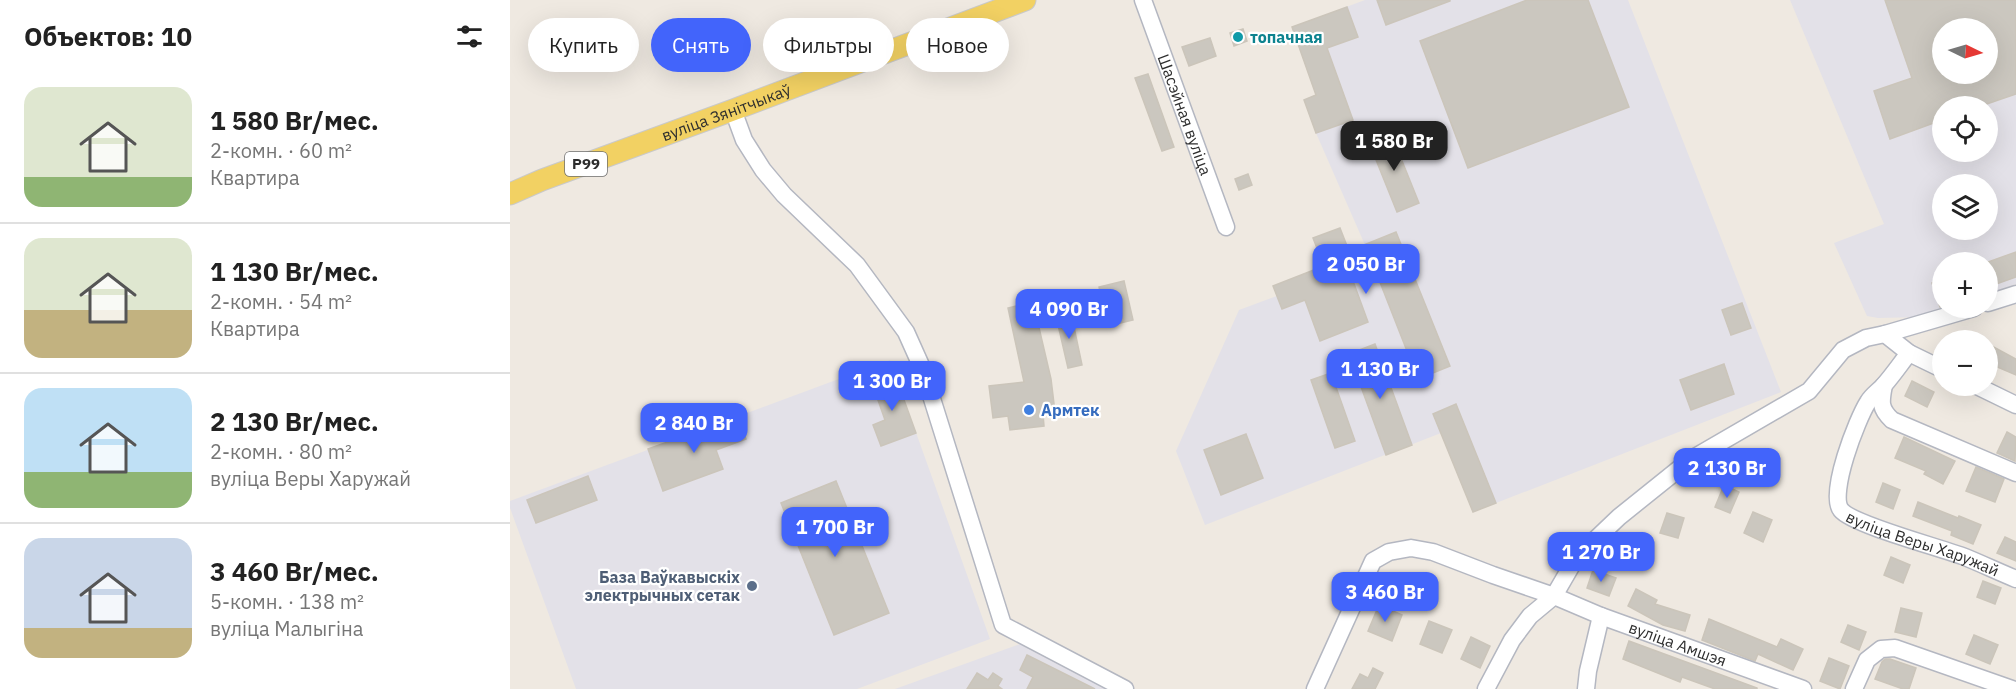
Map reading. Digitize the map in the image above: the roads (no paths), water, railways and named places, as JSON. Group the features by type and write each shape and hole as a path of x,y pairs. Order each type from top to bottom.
{"main road":[{"name":"вуліца Зянітчыкаў","path":"510,194 542,180 1025,0"}],"street":[{"name":"Шасэйная вуліца","path":"1143,0 1226,227"},
{"path":"733,110 744,140 763,170 784,195 857,266 906,332 923,370 1003,625 1125,689"},
{"path":"1998,300 2016,294"},
{"path":"1486,689 1512,640 1530,616 1554,596 1576,558 1619,517 1690,460 1809,391 1843,350 1866,338 1940,318"},
{"path":"1885,334 1909,352 1932,364"},
{"path":"1909,352 1884,385 1881,401 1885,413 1892,420 2016,473"},
{"name":"вуліца Веры Харужай","path":"1884,385 1869,399 1855,428 1844,459 1837,501 1839,508 1844,514 1869,525 1964,556 2016,579"},
{"path":"1998,396 2016,405"},
{"name":"вуліца Амшэя","path":"1315,689 1373,561 1389,552 1412,548 1433,552 1802,689"},
{"path":"1586,689 1601,616"},
{"path":"1854,689 1867,660 1881,649 1895,648 2012,689"}],"place":[{"name":"топачная","path":"1238,37"},
{"name":"Армтек","path":"1029,410"},
{"name":"База Ваўкавыскіх электрычных сетак","path":"752,586"}]}
